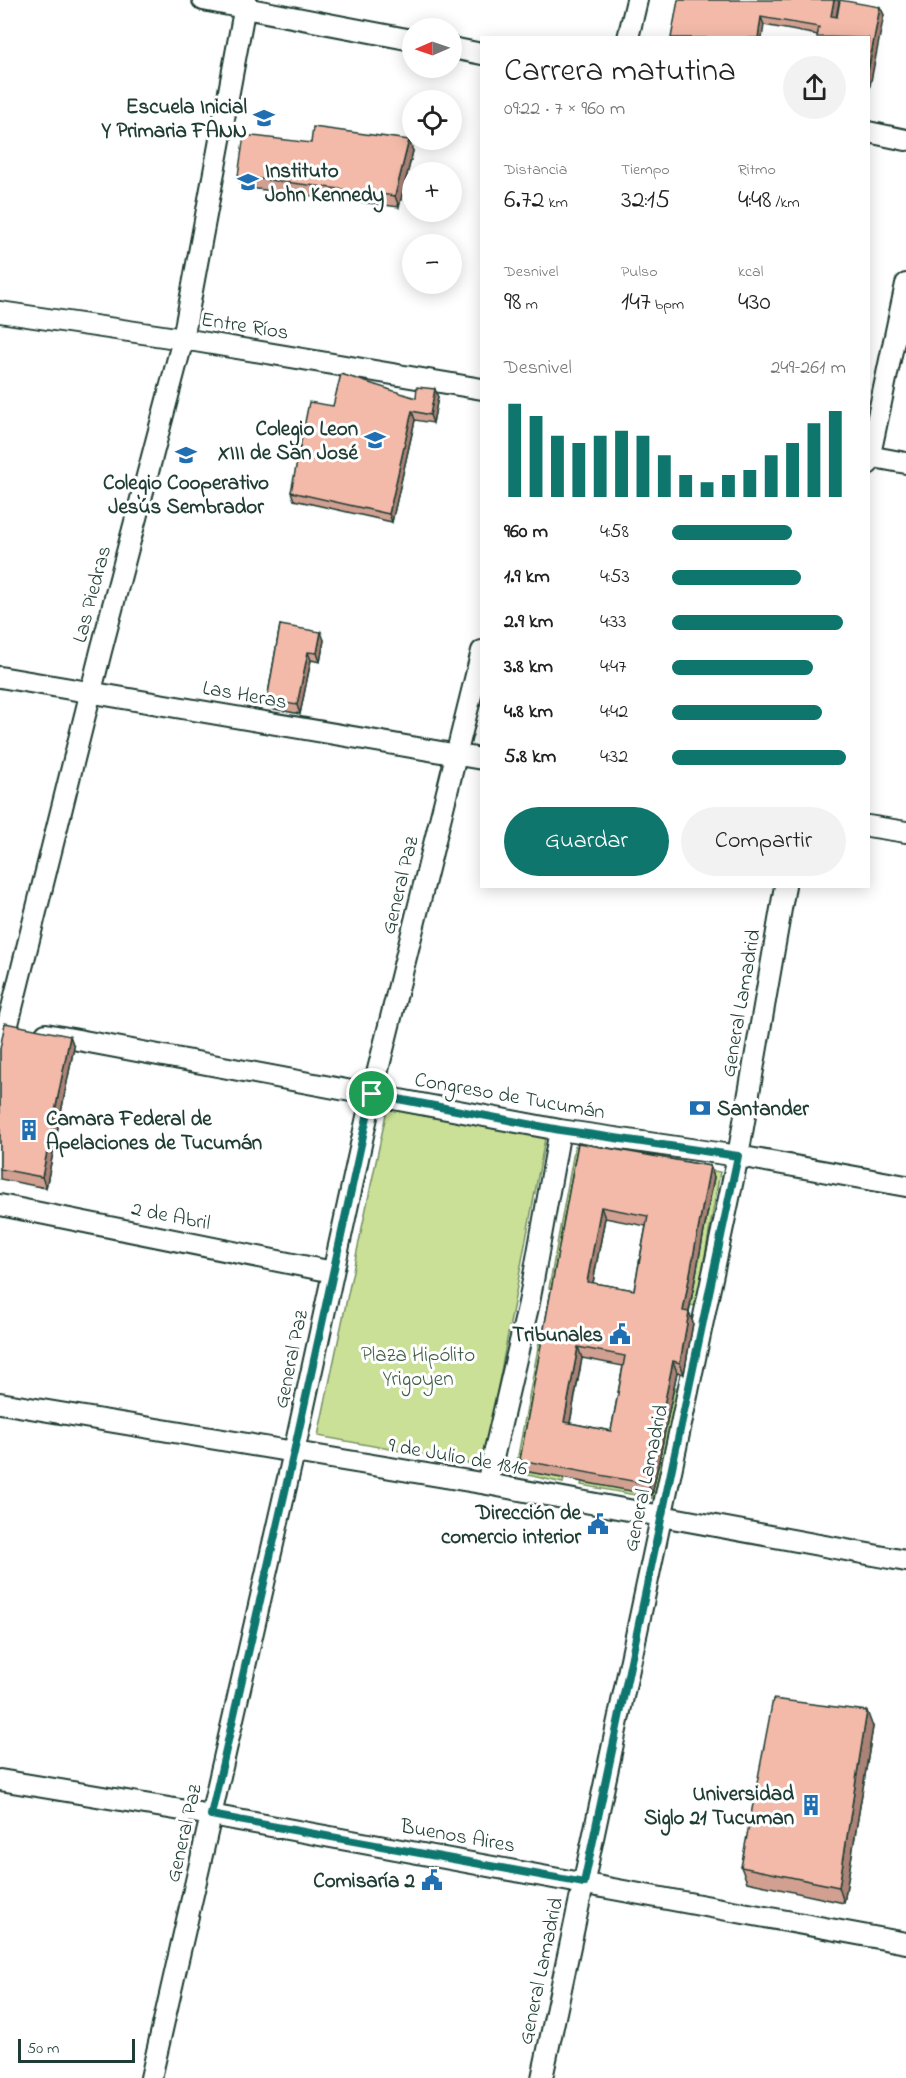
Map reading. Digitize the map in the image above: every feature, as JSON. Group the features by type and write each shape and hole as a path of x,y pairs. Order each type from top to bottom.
{"street":[{"path":"203,0 245,4 402,38"},
{"path":"628,36 637,0"},
{"name":"Las Piedras","path":"0,1056 3,1026 183,339 245,4"},
{"path":"462,50 480,54"},
{"path":"870,132 906,140"},
{"path":"870,454 906,284"},
{"name":"Entre Ríos","path":"0,312 183,339 480,389"},
{"path":"870,459 906,464"},
{"name":"General Paz","path":"151,2078 294,1452 372,1094 480,659"},
{"name":"Las Heras","path":"0,676 480,759"},
{"path":"870,826 906,832"},
{"name":"General Lamadrid","path":"543,2078 738,1156 785,888"},
{"name":"Congreso de Tucumán","path":"3,1026 560,1130 738,1156 906,1186"},
{"path":"487,1484 529,1303 560,1130"},
{"name":"2 de Abril","path":"0,1205 333,1272"},
{"name":"9 de Julio de 1816","path":"0,1402 487,1484 906,1561"},
{"name":"Buenos Aires","path":"0,1780 211,1815 906,1943"}],"green space":[{"name":"Plaza Hipólito Yrigoyen","path":"389,1100 546,1134 483,1466 318,1436"},
{"path":"575,1146 620,1155 557,1289 549,1288"},
{"path":"629,1156 720,1172 696,1306 690,1305"},
{"path":"539,1343 547,1344 524,1471 564,1478 563,1483 515,1472"},
{"path":"674,1387 680,1388 656,1499 581,1485 582,1482 652,1494"}],"building":[{"path":"678,0 834,0 831,16 837,17 840,0 880,7 870,60 870,36 817,36 819,27 761,17 758,36 671,36"},
{"path":"313,127 402,139 402,150 406,150 395,196 238,176 244,135 311,143"},
{"path":"341,374 416,398 417,387 435,389 430,415 412,411 389,514 291,492 309,402 333,406"},
{"path":"280,625 321,632 317,653 308,652 297,705 267,700"},
{"name":"Camara Federal de Apelaciones de Tucumán","path":"5,1023 70,1036 42,1177 0,1169 0,1049"},
{"name":"Tribunales","path":"578,1143 710,1166 683,1311 689,1312 680,1363 673,1361 648,1484 520,1460","holes":["601,1207 648,1216 634,1290 587,1282","578,1347 625,1356 611,1431 564,1422"]},
{"name":"Universidad Siglo 21 Tucuman","path":"773,1699 867,1711 839,1887 741,1867"}],"place":[{"name":"Escuela Inicial Y Primaria FANN","path":"264,118"},
{"name":"Instituto John Kennedy","path":"248,182"},
{"name":"Colegio Leon XIII de San José","path":"375,440"},
{"name":"Colegio Cooperativo Jesús Sembrador","path":"186,455"},
{"name":"Santander","path":"700,1108"},
{"name":"Camara Federal de Apelaciones de Tucumán","path":"29,1130"},
{"name":"Tribunales","path":"620,1334"},
{"name":"Dirección de comercio interior","path":"598,1524"},
{"name":"Universidad Siglo 21 Tucuman","path":"811,1805"},
{"name":"Comisaría 2","path":"432,1880"}],"route":[{"path":"372,1094 560,1130 738,1156 584,1883 211,1815 294,1452 372,1094"}]}
